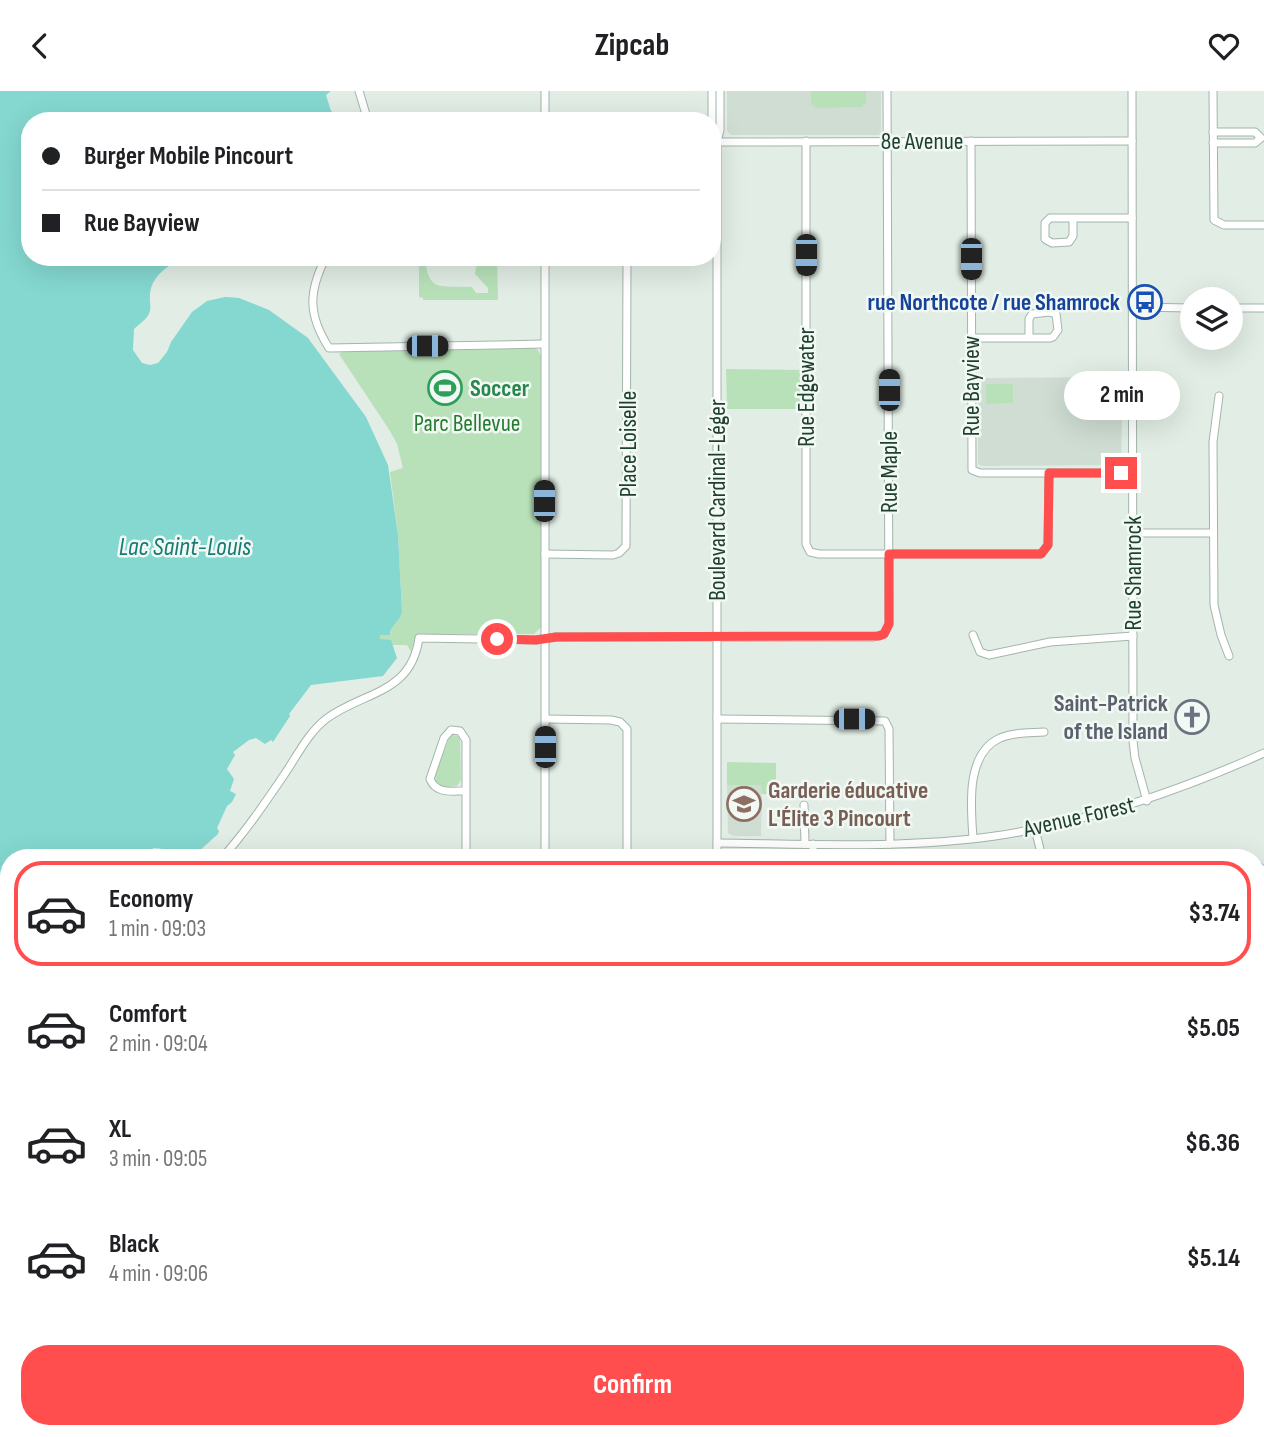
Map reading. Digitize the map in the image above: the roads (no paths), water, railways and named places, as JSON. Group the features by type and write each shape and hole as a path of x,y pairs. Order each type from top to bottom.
{"street":[{"path":"359,91 365,112"},
{"path":"545,91 545,112"},
{"name":"Boulevard Cardinal-Léger","path":"712,91 712,112"},
{"name":"Boulevard Cardinal-Léger","path":"720,91 720,112"},
{"name":"Rue Maple","path":"717,637 873,637 884,634 889,624 887,91"},
{"name":"Rue Shamrock","path":"1132,91 1133,746 1147,801"},
{"path":"1213,91 1214,220 1224,225 1264,225"},
{"path":"1213,132 1255,132 1261,138 1255,143 1213,143"},
{"name":"Rue Edgewater","path":"806,141 806,544 814,554 889,554"},
{"name":"Rue Bayview","path":"971,141 972,470 979,473 1133,473"},
{"name":"8e Avenue","path":"721,142 1132,141"},
{"path":"1073,218 1073,236 1069,242 1052,243 1045,239 1044,227 1048,219 1073,218 1132,218"},
{"path":"322,266 316,278 312,302 317,325 329,348 544,345"},
{"path":"545,266 545,849"},
{"name":"Place Loiselle","path":"545,554 613,555 626,546 627,266"},
{"name":"Boulevard Cardinal-Léger","path":"715,266 717,849"},
{"path":"1132,307 1180,308"},
{"path":"1243,308 1264,308"},
{"path":"971,338 1051,338 1058,330 1056,314 1032,314 1029,319 1029,337"},
{"path":"1219,396 1213,442 1214,605 1229,656"},
{"path":"889,554 1041,554 1048,545 1049,473"},
{"path":"1133,533 1213,533"},
{"path":"973,635 980,652 989,655 1050,642 1133,636"},
{"path":"230,849 248,828 319,725 342,709 378,694 397,682 415,657 419,638 717,637"},
{"path":"546,719 616,720 627,729 627,849"},
{"path":"717,719 886,721 889,729 890,844"},
{"path":"465,791 440,790 433,786 430,779 444,738 451,730 460,731 466,740 466,849"},
{"path":"973,838 972,792 976,769 983,752 995,741 1007,736 1044,732"},
{"name":"Avenue Forest","path":"717,843 890,844 973,838 1035,829 1147,801 1264,753"},
{"path":"804,805 811,849"},
{"path":"1035,829 1039,849"}],"water":[{"name":"Lac Saint-Louis","path":"0,91 331,91 326,95 333,112 21,112 21,266 169,266 153,282 149,314 134,329 133,350 142,363 158,363 192,312 207,301 225,297 239,298 269,310 308,338 366,417 388,465 398,535 402,612 390,635 380,635 380,639 391,640 397,658 383,676 311,685 289,714 273,742 271,740 265,744 256,738 233,752 235,755 227,769 234,779 230,791 236,794 217,828 218,834 201,849 0,849"}],"place":[{"name":"rue Northcote / rue Shamrock","path":"1145,302"},
{"name":"Soccer","path":"445,388"},
{"name":"Saint-Patrick of the Island","path":"1192,717"},
{"name":"Garderie éducative L'Élite 3 Pincourt","path":"744,804"}],"park label":[{"name":"Parc Bellevue","path":"467,423"}]}
